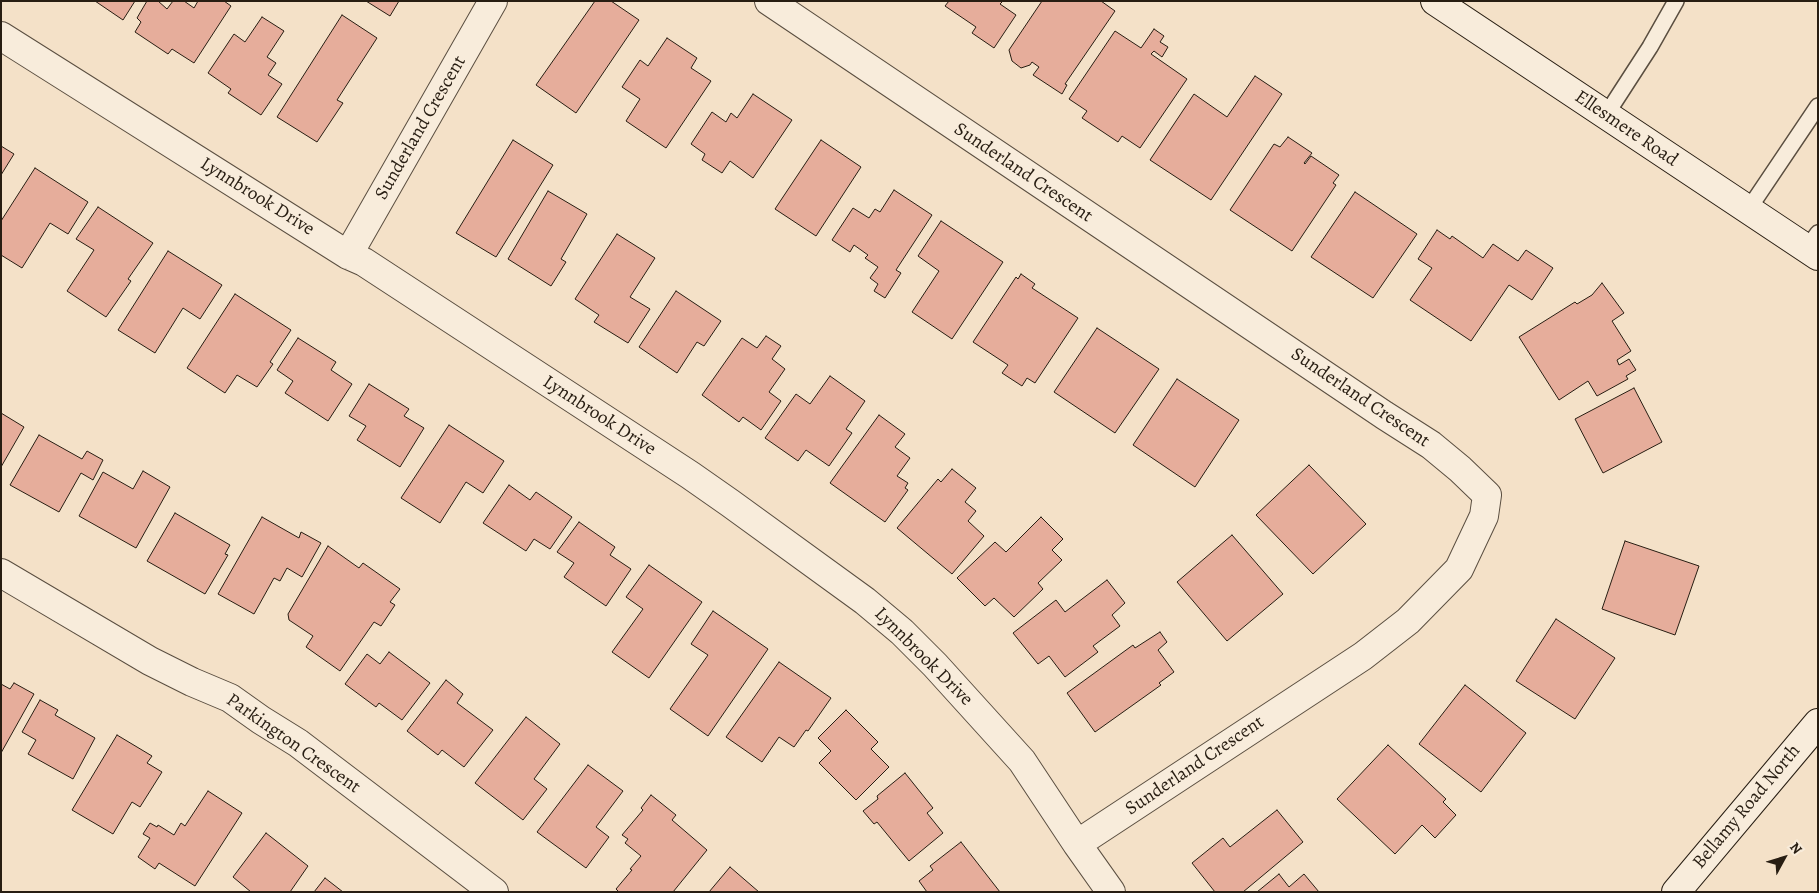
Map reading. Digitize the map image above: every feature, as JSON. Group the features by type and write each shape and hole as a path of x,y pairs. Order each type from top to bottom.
{"street":[{"name":"Sunderland Crescent","path":"348,254 493,1"},
{"name":"Sunderland Crescent","path":"769,1 1431,445 1487,494 1484,516 1459,569 1408,621 1363,656 1077,844"},
{"name":"Ellesmere Road","path":"1434,1 1748,210 1814,246"},
{"name":"Lynnbrook Drive","path":"1,36 372,268 698,481 865,601 902,632 935,665 1022,761 1111,892"},
{"name":"Parkington Crescent","path":"1,573 150,661 230,698 298,743 494,892"},
{"name":"Bellamy Road North","path":"1676,892 1818,723"}],"lane":[{"path":"1606,115 1650,47 1676,1"},
{"path":"1748,210 1818,106"}],"building":[{"path":"95,1 135,1 123,20"},
{"path":"147,1 158,1 167,9 173,1 184,1 194,8 198,1 224,1 231,6 194,63 172,49 168,54 135,32 141,22 137,18"},
{"path":"366,1 399,1 390,16"},
{"path":"595,1 611,1 639,20 576,113 536,85"},
{"path":"949,1 1003,1 1000,4 1016,15 994,48 972,33 976,27 945,6"},
{"path":"1042,1 1101,1 1115,11 1065,84 1067,85 1062,94 1033,75 1039,67 1032,62 1030,65 1021,68 1012,61 1009,50"},
{"path":"342,15 377,38 337,100 343,103 317,142 277,117"},
{"path":"262,17 284,31 267,57 276,63 268,75 282,84 261,115 228,93 231,89 208,73 234,34 245,42"},
{"path":"1154,29 1164,36 1160,42 1168,47 1162,57 1154,51 1151,54 1187,79 1140,148 1122,136 1118,142 1082,118 1087,111 1069,99 1115,31 1141,48"},
{"path":"667,38 697,58 691,68 711,81 666,148 626,121 640,99 622,87 640,60 648,66"},
{"path":"1255,76 1282,94 1211,200 1150,160 1194,94 1227,117"},
{"path":"753,94 792,120 753,178 730,161 722,173 702,160 705,154 691,144 712,112 726,122 731,113 737,118"},
{"path":"1288,137 1312,153 1305,164 1311,156 1339,175 1333,183 1336,185 1292,251 1230,210 1274,144 1280,147"},
{"path":"513,140 553,165 496,257 456,233"},
{"path":"821,140 861,167 816,236 775,209"},
{"path":"1,146 14,154 1,175"},
{"path":"35,168 88,202 68,234 50,223 22,268 1,255 1,221"},
{"path":"894,190 932,215 896,270 901,273 885,298 874,291 878,284 870,278 878,267 865,258 868,255 854,245 850,252 832,240 853,208 869,218 875,209 880,212"},
{"path":"548,191 587,214 561,259 566,262 551,286 508,259"},
{"path":"1355,192 1417,234 1373,298 1311,257"},
{"path":"98,207 153,243 128,279 131,281 106,317 67,291 94,250 76,239"},
{"path":"941,221 1003,262 952,339 912,312 939,271 918,256"},
{"path":"1437,230 1450,239 1452,236 1483,258 1493,244 1518,261 1526,250 1553,268 1532,300 1509,285 1471,341 1410,300 1432,268 1418,259"},
{"path":"617,234 655,258 630,297 650,309 628,343 594,322 599,315 575,299"},
{"path":"168,251 222,285 200,319 183,308 155,353 118,330"},
{"path":"1021,274 1035,284 1032,288 1078,318 1035,383 1027,378 1022,386 1002,373 1008,365 973,342 1016,277 1018,279"},
{"path":"1602,283 1624,313 1612,321 1631,351 1617,360 1619,365 1629,359 1636,370 1626,376 1628,379 1597,396 1588,381 1559,400 1519,337 1575,302 1577,304 1592,295"},
{"path":"676,291 721,321 704,346 697,342 677,373 639,347"},
{"path":"235,294 291,330 270,362 273,364 257,387 237,375 225,393 187,368"},
{"path":"1097,328 1159,369 1115,433 1054,392"},
{"path":"766,336 781,346 772,359 785,369 769,392 781,401 761,430 743,417 739,422 702,395 742,338 757,348"},
{"path":"298,338 336,362 331,370 352,384 328,421 285,393 293,381 277,370"},
{"path":"830,376 865,401 846,429 852,433 829,466 806,450 798,461 765,438 796,394 810,404"},
{"path":"1177,379 1239,420 1195,487 1133,445"},
{"path":"369,384 409,409 404,416 424,428 400,467 357,440 366,426 349,416"},
{"path":"1634,388 1662,442 1603,473 1575,419"},
{"path":"1,413 24,427 1,467"},
{"path":"879,415 905,434 895,447 910,458 897,476 908,483 905,488 908,490 885,522 830,483"},
{"path":"449,425 504,461 483,493 466,482 440,523 401,498"},
{"path":"39,435 82,459 87,451 103,460 93,480 81,473 59,512 10,485"},
{"path":"1309,465 1366,524 1313,574 1256,515"},
{"path":"952,469 976,488 965,502 976,511 968,521 984,536 952,574 897,528 938,479 941,482"},
{"path":"143,471 170,487 136,548 79,516 103,472 133,489"},
{"path":"509,485 530,500 536,492 572,517 550,549 534,539 526,551 483,523"},
{"path":"175,513 230,545 225,554 228,555 205,594 147,561"},
{"path":"262,517 299,538 301,532 321,543 302,577 287,568 280,581 274,578 254,614 218,594"},
{"path":"1041,517 1063,539 1052,550 1062,560 1038,583 1043,589 1014,617 994,598 985,606 957,578 995,542 1006,552"},
{"path":"579,522 615,547 610,555 631,569 606,606 564,577 574,563 557,552"},
{"path":"1232,535 1283,594 1227,641 1177,582"},
{"path":"1625,541 1699,566 1675,635 1602,609"},
{"path":"328,546 359,568 363,563 400,589 390,602 395,605 381,626 374,622 340,671 306,647 313,636 289,620 288,614"},
{"path":"649,565 702,602 649,678 612,652 643,609 626,597"},
{"path":"1107,580 1125,603 1112,615 1120,626 1093,646 1098,652 1065,677 1049,656 1038,664 1013,633 1056,600 1065,612"},
{"path":"713,611 768,649 708,736 670,709 708,655 691,644"},
{"path":"1556,619 1615,658 1575,719 1516,681"},
{"path":"1160,632 1167,642 1158,650 1174,672 1159,683 1161,685 1095,732 1067,693 1133,645 1135,648"},
{"path":"389,652 430,683 402,720 379,703 376,707 345,684 367,654 380,664"},
{"path":"779,662 831,698 808,731 806,730 794,747 779,737 762,762 726,737"},
{"path":"446,680 463,694 457,703 493,730 464,767 442,750 438,755 407,731"},
{"path":"14,683 34,694 1,753 1,684 10,689"},
{"path":"1465,685 1526,733 1481,792 1419,744"},
{"path":"40,700 58,710 55,715 95,738 73,779 28,754 36,740 22,732"},
{"path":"846,710 878,742 871,749 889,767 856,800 819,763 831,751 818,738"},
{"path":"526,717 560,744 534,779 547,789 523,820 475,783"},
{"path":"117,735 152,756 147,763 162,772 140,807 132,802 113,834 72,810"},
{"path":"1388,745 1446,799 1443,802 1456,815 1435,838 1422,825 1395,854 1337,799"},
{"path":"588,765 623,791 596,827 609,837 586,868 537,832"},
{"path":"905,773 933,808 927,813 943,833 909,861 877,822 874,824 863,811 878,799 877,796"},
{"path":"208,791 242,813 195,886 159,863 155,869 138,857 150,838 143,834 150,823 157,827 158,825 174,835 181,823 185,826"},
{"path":"651,795 676,815 672,820 707,850 673,892 619,892 616,889 641,856 625,843 628,839 622,835 643,810 641,808"},
{"path":"1277,810 1303,842 1243,892 1215,892 1192,863 1223,838 1230,847"},
{"path":"266,833 308,866 290,892 251,892 233,877"},
{"path":"961,842 1000,892 927,892 919,881 933,870 930,866"},
{"path":"730,867 759,892 709,892"},
{"path":"1279,874 1289,887 1304,874 1319,892 1257,892"},
{"path":"325,878 343,892 314,892"}]}
